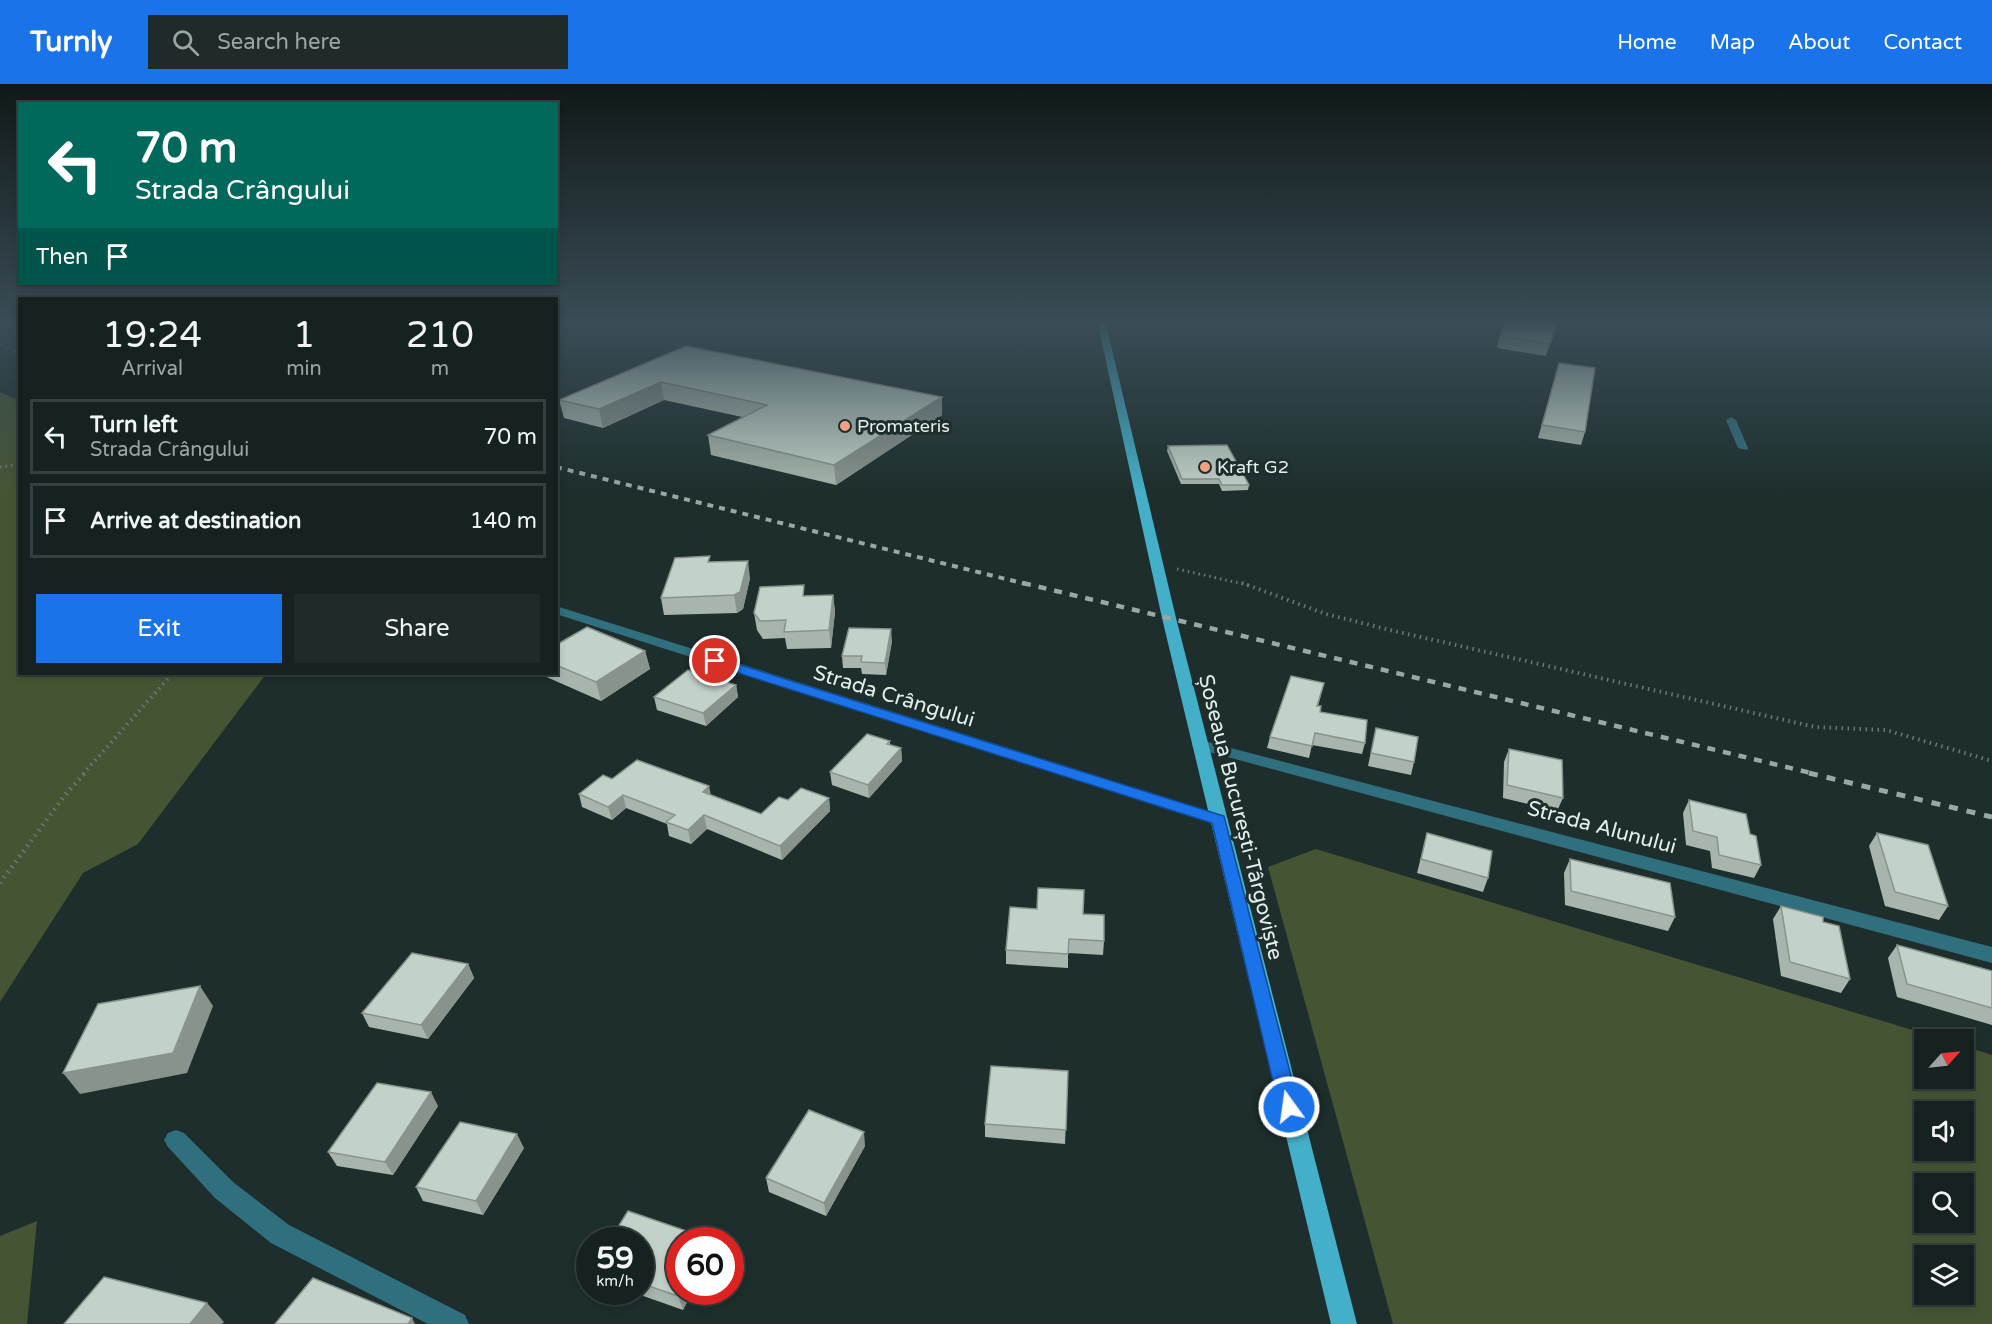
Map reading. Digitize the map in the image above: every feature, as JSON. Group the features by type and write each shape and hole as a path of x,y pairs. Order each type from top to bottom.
{"main road":[{"name":"Șoseaua București-Târgoviște","path":"1114,378 1200,745 1344,1324"}],"street":[{"path":"1731,420 1743,448"},
{"name":"Strada Crângului","path":"558,611 1219,820"},
{"name":"Strada Alunului","path":"1200,745 1992,955"},
{"path":"176,1140 224,1190 280,1234 456,1324"}],"path":[{"path":"0,466 18,464"},
{"path":"1157,564 1253,586 1326,614 1390,630 1815,727 1886,730 1992,761"},
{"path":"0,883 64,795 171,675"}],"green space":[{"path":"0,392 18,400 18,675 265,675 138,844 83,873 0,1002"},
{"path":"1316,849 1914,1031 1914,1089 1974,1089 1974,1049 1992,1055 1992,1324 1393,1324 1268,867"},
{"path":"37,1221 27,1324 0,1324 0,1236"}],"building":[{"path":"611,378 846,378 942,397 834,465 708,435 767,405 661,382 599,409 559,400"},
{"path":"1555,378 1593,378 1585,432 1542,425"},
{"name":"Kraft G2","path":"1227,445 1249,485 1222,485 1219,479 1182,479 1168,446"},
{"path":"710,556 708,562 748,561 740,592 734,595 661,598 675,558"},
{"path":"804,585 803,596 833,595 829,630 784,632 786,620 760,621 754,613 760,587"},
{"path":"587,627 645,651 596,682 558,666 558,644"},
{"path":"849,628 891,629 885,663 861,662 862,656 842,656"},
{"path":"688,670 736,685 703,713 654,697"},
{"path":"1291,676 1324,683 1317,706 1321,706 1320,712 1367,720 1365,743 1315,733 1312,746 1270,737"},
{"path":"1376,728 1418,737 1414,762 1371,753"},
{"path":"867,734 890,741 887,744 901,748 868,785 830,772"},
{"path":"1509,749 1562,760 1563,798 1507,785"},
{"path":"637,760 709,786 703,792 761,814 779,797 788,800 801,788 829,798 780,846 704,815 688,830 666,822 675,815 623,795 608,807 579,794 603,775 612,779"},
{"path":"1689,800 1746,814 1750,834 1756,836 1761,865 1719,855 1717,837 1693,831"},
{"path":"1427,833 1492,851 1488,878 1421,859"},
{"path":"1877,833 1928,845 1948,906 1895,892"},
{"path":"1570,859 1670,883 1675,917 1571,891"},
{"path":"1038,888 1084,890 1083,914 1104,915 1104,941 1069,939 1068,954 1006,950 1010,907 1037,909"},
{"path":"1781,906 1823,917 1823,922 1839,926 1850,979 1790,962"},
{"path":"1897,945 1992,971 1992,1008 1907,984"},
{"path":"412,953 468,964 421,1025 362,1013"},
{"path":"200,986 173,1053 63,1073 98,1004"},
{"path":"991,1066 1068,1071 1066,1130 985,1124"},
{"path":"377,1083 431,1092 385,1162 328,1152"},
{"path":"809,1110 864,1132 824,1203 766,1178"},
{"path":"460,1122 517,1134 476,1201 416,1187"},
{"path":"628,1211 675,1227 666,1227 666,1292 654,1288 654,1227 618,1227"},
{"path":"104,1277 207,1303 190,1324 64,1324"},
{"path":"313,1278 412,1318 408,1324 275,1324"}],"railway":[{"path":"558,467 1030,585"},
{"path":"1023,583 1815,774"},
{"path":"1809,773 1992,817"}],"place":[{"name":"Promateris","path":"845,426"},
{"name":"Kraft G2","path":"1205,467"}],"route":[{"path":"715,661 1219,820 1289,1107"}]}
